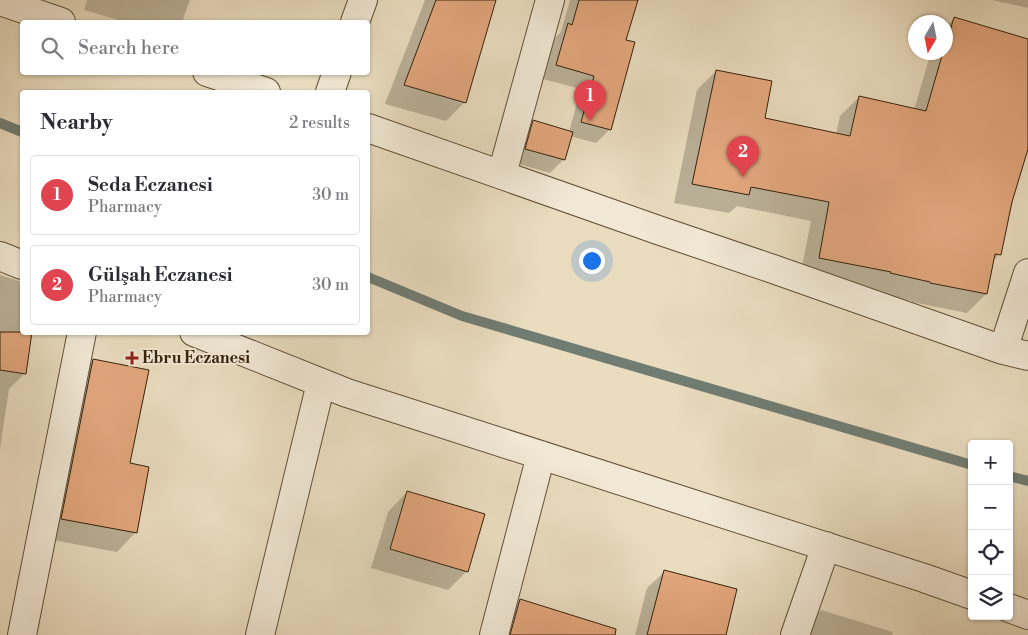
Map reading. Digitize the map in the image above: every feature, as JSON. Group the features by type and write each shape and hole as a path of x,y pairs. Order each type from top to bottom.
{"street":[{"path":"356,20 363,0"},
{"path":"502,174 550,0"},
{"path":"0,1 61,14"},
{"path":"216,75 260,90"},
{"path":"331,90 336,75"},
{"path":"370,129 1016,353 1028,273"},
{"path":"0,256 20,264"},
{"path":"22,635 81,335"},
{"path":"201,335 347,393 826,546 968,594"},
{"path":"260,635 321,383"},
{"path":"494,635 541,455"},
{"path":"795,635 826,546"},
{"path":"1013,609 1028,615"}],"building":[{"path":"436,0 496,0 466,103 404,85"},
{"path":"579,0 638,0 626,40 635,42 611,130 581,122 594,76 556,65 568,23 572,25"},
{"path":"954,17 1028,39 1028,149 1012,202 1001,255 995,254 987,294 819,258 829,202 751,187 749,195 692,184 716,70 772,81 765,118 850,136 859,96 926,111 941,60 953,60"},
{"path":"533,120 573,132 565,160 525,149"},
{"path":"0,332 20,332 20,335 32,335 26,374 0,370"},
{"path":"93,359 149,370 130,463 149,467 137,533 61,519"},
{"path":"407,491 485,514 468,572 390,549"},
{"path":"664,570 737,589 726,635 647,635"},
{"path":"520,599 616,629 615,635 510,635"}],"waterway":[{"path":"0,123 20,131"},
{"path":"370,278 462,316 968,464"},
{"path":"1013,477 1028,481"}],"place":[{"name":"Seda Eczanesi","path":"590,121"},
{"name":"Gülşah Eczanesi","path":"743,177"},
{"name":"Ebru Eczanesi","path":"132,358"}]}
